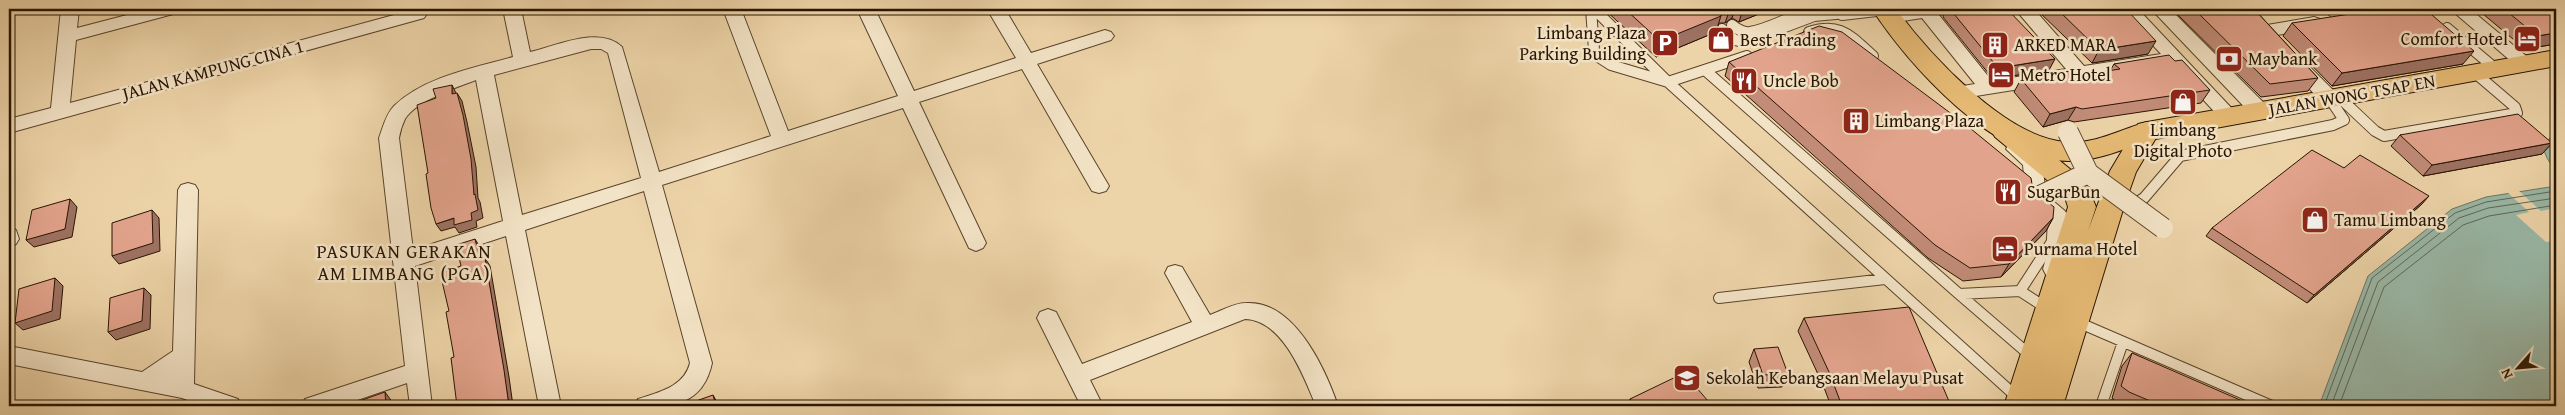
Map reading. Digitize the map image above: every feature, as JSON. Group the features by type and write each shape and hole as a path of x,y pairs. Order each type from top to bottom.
{"main road":[{"path":"1881,11 1958,93 2004,130 2029,163 2076,189 2082,207 2057,313 2030,356 2021,402"},
{"name":"JALAN WONG TSAP EN","path":"2004,130 2042,148 2066,152 2088,150 2148,131 2556,58"},
{"path":"2021,402 2057,313 2111,203 2123,171 2148,131"}],"street":[{"path":"60,112 70,9"},
{"path":"68,36 171,9"},
{"path":"512,9 523,62"},
{"path":"732,9 782,140"},
{"path":"866,9 976,242"},
{"path":"996,9 1099,186"},
{"path":"2024,9 2080,73"},
{"path":"2128,9 2230,116"},
{"path":"2160,9 2260,111"},
{"path":"2459,9 2525,64"},
{"path":"1881,11 1934,10 1988,88"},
{"path":"1881,11 1925,71 2029,163 2032,191 2058,216 2056,258 2057,313"},
{"name":"JALAN KAMPUNG CINA 1","path":"9,126 418,14"},
{"path":"2335,98 2261,25 2298,26 2346,14"},
{"path":"404,262 1105,36"},
{"path":"421,406 389,138 393,122 411,102 428,93 484,73 600,42 610,45 616,51 701,363 700,375 692,387 678,395 646,406"},
{"path":"1958,93 2175,58"},
{"path":"484,73 550,406"},
{"path":"2068,132 2088,173 2163,228"},
{"path":"2032,191 2088,173"},
{"path":"183,389 188,190"},
{"path":"1175,273 1205,326"},
{"path":"1077,376 1244,311 1260,312 1274,319 1287,330 1300,350 1327,406"},
{"path":"1048,318 1092,406"},
{"path":"9,355 183,389 230,406"},
{"path":"146,382 183,356"},
{"path":"313,406 417,371"}],"lane":[{"path":"1592,9 1597,56 1611,65 1668,82 1706,71 1760,51"},
{"path":"1592,9 1668,82 2021,402"},
{"path":"1732,25 1739,30 1749,32 1804,11 1822,9"},
{"path":"1722,29 1735,40 1745,42 1814,16 1881,11"},
{"path":"1796,37 1846,13"},
{"path":"2335,98 2375,131 2384,136 2517,113 2515,107 2485,71 2439,21"},
{"path":"1822,26 1833,26 1843,30 1881,62"},
{"path":"1706,71 2030,356"},
{"path":"2111,203 2140,201 2169,164 2180,156 2333,125 2344,120 2335,98"},
{"path":"2020,291 2057,233"},
{"path":"1719,298 1885,279"},
{"path":"1959,294 2020,291 2057,313 2272,406"},
{"path":"2106,405 2124,342"}],"water":[{"path":"2556,135 2556,172 2542,146 2552,136"},
{"path":"2556,186 2556,406 2319,406 2368,276 2452,209 2486,197"}],"pier":[{"path":"2518,190 2541,211 2556,208 2556,241 2546,242 2516,215 2529,212 2507,192"}],"building":[{"path":"1625,9 1722,9 1720,11 1721,16 1660,41"},
{"path":"1950,9 2007,9 2055,59 1998,68"},
{"path":"2057,9 2126,9 2156,41 2099,50"},
{"path":"2194,9 2254,9 2318,78 2270,84"},
{"path":"2382,9 2425,9 2474,51 2342,73 2292,23"},
{"path":"2504,9 2556,9 2556,33 2537,36"},
{"name":"Limbang Plaza","path":"1819,26 1842,32 1965,124 2031,178 2033,190 2054,207 2053,218 2009,264 1970,268 1935,245 1729,62"},
{"path":"2169,55 2175,61 2182,60 2210,90 2082,109 2076,107 2050,114 2021,79 2070,71 2074,76 2120,69 2114,64"},
{"path":"452,85 452,94 457,93 463,115 471,159 474,195 478,210 471,213 472,220 454,225 454,218 436,224 431,208 426,174 428,173 417,105 436,98 433,89"},
{"path":"2518,114 2552,143 2432,165 2400,135"},
{"name":"Tamu Limbang","path":"2312,150 2344,168 2360,155 2429,196 2314,295 2212,228"},
{"path":"70,199 65,229 26,240 32,210"},
{"path":"152,210 153,243 112,256 112,223"},
{"path":"475,239 480,259 485,258 509,406 457,406 451,358 454,357 446,312 449,311 440,273 461,266 456,245"},
{"path":"55,278 52,311 15,323 19,289"},
{"path":"144,288 142,321 108,332 110,298"},
{"path":"1909,307 1951,406 1842,406 1829,372 1804,318"},
{"path":"1778,347 1788,374 1763,375 1754,349"},
{"path":"2132,353 2247,403 2245,406 2162,406 2129,392 2121,386"},
{"path":"1684,373 1708,401 1701,406 1637,406 1630,399"},
{"path":"385,392 386,406 345,406"},
{"path":"713,395 716,406 682,406"}],"place":[{"name":"Comfort Hotel","path":"2527,39"},
{"name":"Best Trading","path":"1721,40"},
{"name":"Limbang Plaza Parking Building","path":"1665,43"},
{"name":"ARKED MARA","path":"1995,45"},
{"name":"Maybank","path":"2229,59"},
{"name":"Metro Hotel","path":"2001,75"},
{"name":"Uncle Bob","path":"1744,81"},
{"name":"Limbang Digital Photo","path":"2183,102"},
{"name":"Limbang Plaza","path":"1856,121"},
{"name":"SugarBun","path":"2008,192"},
{"name":"Tamu Limbang","path":"2315,220"},
{"name":"Purnama Hotel","path":"2005,249"},
{"name":"Sekolah Kebangsaan Melayu Pusat","path":"1687,378"}],"district":[{"name":"PASUKAN GERAKAN AM LIMBANG (PGA)","path":"404,262"}]}
